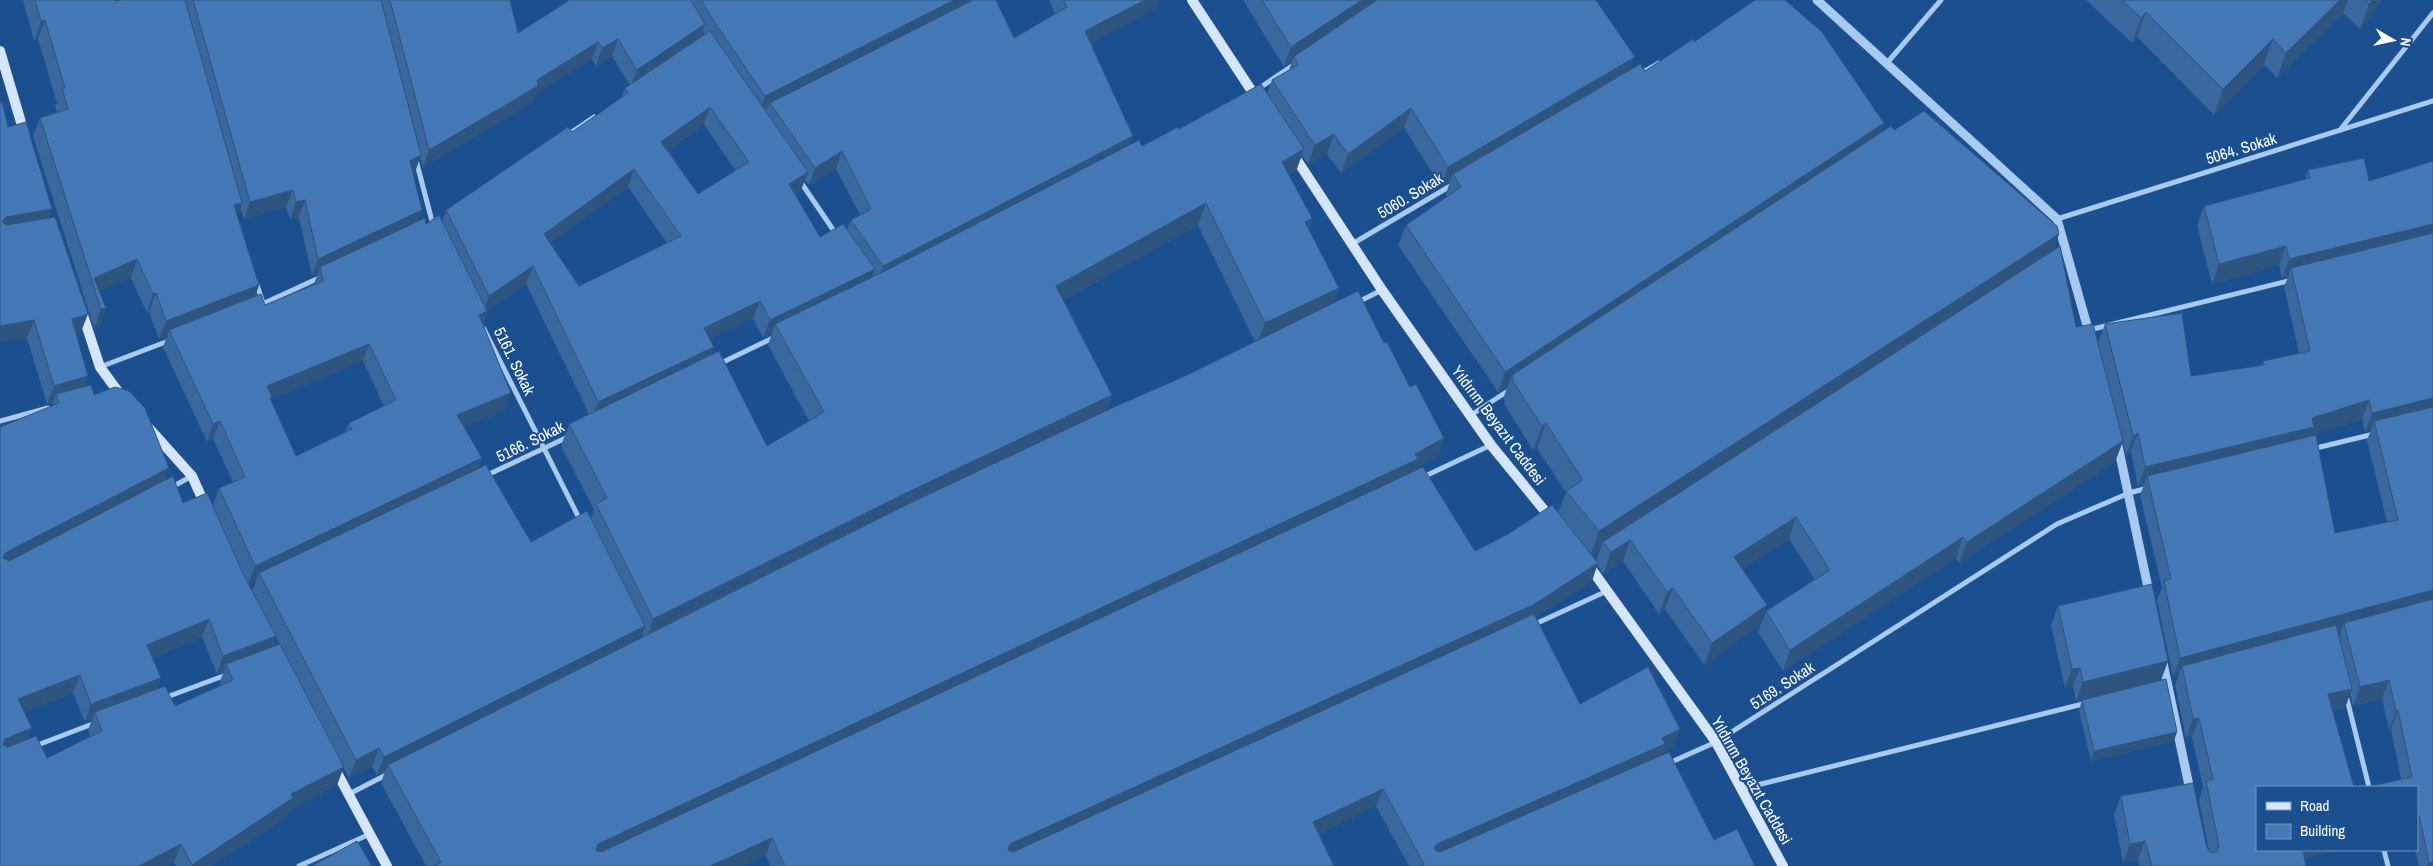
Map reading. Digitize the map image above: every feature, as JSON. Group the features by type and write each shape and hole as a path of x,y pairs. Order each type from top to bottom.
{"main road":[{"path":"1192,0 1249,95 1263,108"},
{"path":"1,57 28,145"},
{"name":"Yıldırım Beyazıt Caddesi","path":"1284,140 1382,290 1491,445 1557,526"},
{"path":"79,303 100,367 111,391 128,404"},
{"path":"141,419 192,476 212,520"},
{"name":"Yıldırım Beyazıt Caddesi","path":"1588,559 1607,591 1716,742 1783,866"},
{"path":"331,760 387,866"}],"street":[{"path":"1817,0 2057,219 2093,348"},
{"path":"1888,63 1941,0"},
{"path":"2339,131 2433,13"},
{"path":"1249,95 1302,60"},
{"path":"1636,76 1662,61"},
{"name":"5064. Sokak","path":"2057,219 2433,101"},
{"path":"1930,114 1938,109"},
{"path":"557,142 598,114"},
{"path":"414,149 437,233"},
{"path":"796,176 841,241"},
{"name":"5060. Sokak","path":"1352,244 1455,183"},
{"path":"424,228 441,219"},
{"path":"2058,258 2066,253"},
{"path":"254,307 325,274"},
{"path":"254,275 262,304"},
{"path":"2088,330 2299,279"},
{"path":"1355,303 1382,290"},
{"name":"5161. Sokak","path":"480,319 583,526"},
{"path":"714,367 785,332"},
{"path":"100,367 181,336"},
{"path":"1471,415 1513,388"},
{"path":"0,421 58,406"},
{"path":"2114,429 2152,607"},
{"name":"5166. Sokak","path":"482,478 579,431"},
{"path":"2309,450 2386,432"},
{"path":"1410,483 1491,445"},
{"path":"166,490 192,476"},
{"name":"5169. Sokak","path":"1661,766 1716,742 2057,524 2129,493 2157,486"},
{"path":"1526,628 1607,591"},
{"path":"2160,645 2172,682 2194,808"},
{"path":"157,700 231,673"},
{"path":"2158,686 2172,682"},
{"path":"2344,685 2369,786"},
{"path":"1741,789 2090,702"},
{"path":"28,750 102,720"},
{"path":"348,794 392,772"},
{"path":"299,866 370,834"},
{"path":"2384,851 2388,866"}],"building":[{"path":"35,0 185,0 242,203 234,205 259,285 166,321 156,293 153,294 137,259 94,278 106,308 101,309 40,118 68,109 62,88 65,88 45,20 41,21"},
{"path":"193,0 381,0 421,155 410,161 422,210 318,259 305,200 296,202 293,190 250,202"},
{"path":"390,0 510,0 518,33 570,0 691,0 705,24 637,70 618,39 602,48 598,42 537,80 538,86 429,150"},
{"path":"701,0 954,0 765,96"},
{"path":"973,0 996,0 1014,38 1067,7 1063,0 1145,0 1085,31 1133,136 883,266 851,220 871,209 842,151 815,168 770,103"},
{"path":"1262,0 1362,0 1291,47"},
{"path":"1377,0 1596,0 1635,57 1448,167 1411,108 1348,154 1334,134 1315,145 1272,80 1298,65 1294,57 1296,55"},
{"path":"1755,0 1785,0 1822,32 1884,123 1505,372 1406,225 1461,187 1453,174 1640,64 1645,71 1693,39 1694,42"},
{"path":"2122,0 2340,0 2286,53 2273,39 2223,89 2146,12 2141,18"},
{"path":"2365,0 2373,0 2369,4"},
{"path":"710,31 808,172 789,184 820,237 843,224 875,269 770,320 760,301 704,328 714,347 598,402 533,266 489,296 446,210 568,127 572,132 628,93 625,88","holes":["710,107 749,162 698,194 661,142","634,169 681,236 579,286 544,234"]},
{"path":"1261,84 1304,149 1282,162 1312,218 1305,222 1339,288 1265,323 1206,203 1056,286 1112,395 902,495 653,619 596,504 607,498 569,424 719,351 767,446 824,412 775,324 885,271 1139,140 1142,146 1178,127 1179,129"},
{"path":"2,102 8,127 26,122 52,209 6,217 2,222 7,225 55,217 88,314 72,319 88,376 54,386 34,320 0,326 0,103"},
{"path":"1924,111 2057,226 2059,234 1599,531 1566,491 1583,480 1546,423 1542,426 1512,380 1514,378 1512,375 1891,126 1894,130"},
{"path":"2364,158 2369,181 2433,161 2433,224 2289,259 2286,246 2219,264 2204,206 2310,178 2308,170"},
{"path":"439,215 487,311 479,315 511,393 457,415 482,458 255,566 219,488 245,477 220,421 213,424 169,330 261,294 265,305 323,281 320,267 425,218 426,224","holes":["369,344 396,400 349,423 352,429 296,456 270,398 272,397 267,386"]},
{"path":"2433,233 2433,398 2372,413 2369,400 2312,418 2314,427 2145,467 2138,433 2133,436 2105,324 2182,313 2191,376 2264,365 2263,361 2310,351 2291,268"},
{"path":"2060,246 2076,327 2093,324 2123,441 1967,542 1963,537 1790,650 1766,611 1830,570 1796,517 1734,557 1767,605 1712,643 1673,588 1667,592 1630,540 1611,552 1603,542"},
{"path":"1358,291 1384,343 1387,342 1410,387 1416,384 1444,438 1415,454 1418,459 598,844 596,850 601,852 1423,467 1475,551 1508,534 1552,505 1598,563 1533,605 1010,844 1008,850 1013,852 1534,614 1580,704 1648,667 1680,729 1662,738 1665,744 1437,844 1434,847 1436,851 1440,852 1669,752 1714,840 1737,829 1755,866 1421,866 1424,864 1383,789 1313,822 1334,866 785,866 772,838 710,866 434,866 441,862 388,765 904,506 1114,407 1185,376"},
{"path":"91,385 94,395 115,387 129,391 145,408 169,468 5,553 3,558 9,561 173,476 183,503 207,493 244,576 276,636 223,656 209,619 147,645 161,678 91,704 80,675 18,699 32,728 5,739 3,745 8,747 36,736 47,758 102,731 95,712 165,686 175,706 233,680 226,664 280,644 344,767 291,794 293,798 192,865 181,844 139,866 0,866 0,427 59,403 56,394"},
{"path":"2433,407 2433,590 2180,658 2164,581 2171,579 2147,476 2316,435 2335,533 2398,520 2374,421"},
{"path":"486,465 531,542 587,511 645,626 384,757 379,748 356,760 259,573"},
{"path":"2152,584 2168,661 2083,682 2080,668 2072,669 2058,606"},
{"path":"2433,599 2433,862 2429,863 2418,816 2418,786 2371,786 2412,777 2398,710 2396,711 2389,680 2360,687 2344,623"},
{"path":"2336,625 2352,689 2328,694 2354,786 2256,786 2256,851 2303,851 2306,866 2152,866 2145,841 2130,844 2121,796 2193,783 2207,848 2211,853 2217,852 2219,846 2206,781 2213,779 2199,718 2193,719 2182,666"},
{"path":"2166,679 2177,732 2094,751 2082,700"},
{"path":"357,841 372,866 312,866"}]}
